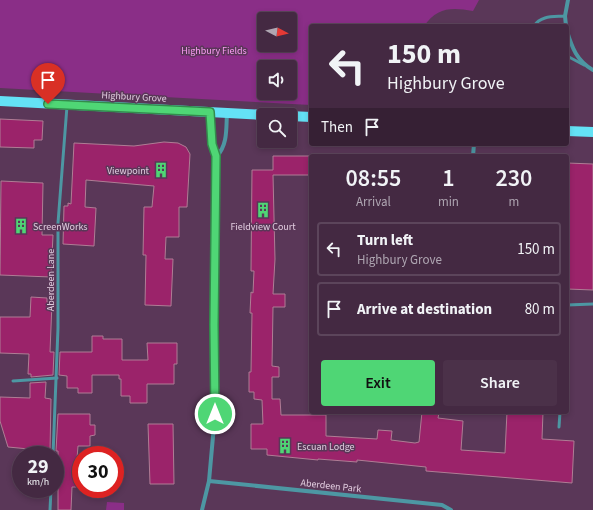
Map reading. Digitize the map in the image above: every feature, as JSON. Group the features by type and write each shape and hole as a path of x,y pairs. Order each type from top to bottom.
{"main road":[{"name":"Highbury Grove","path":"0,101 257,115"},
{"path":"297,117 309,118"},
{"path":"569,131 593,132"}],"street":[{"path":"566,24 565,16 568,0"},
{"path":"569,38 571,46 578,58 587,67 593,70"},
{"path":"202,510 209,481 215,414 214,325 216,156 212,144 210,112"},
{"path":"216,156 224,146 227,113"},
{"name":"Aberdeen Park","path":"209,481 442,505 451,510"}],"lane":[{"path":"536,24 542,18 565,16"},
{"path":"569,57 587,67"},
{"name":"Aberdeen Lane","path":"53,446 56,378 58,223 68,104"},
{"path":"569,305 593,304"},
{"path":"13,381 56,378"},
{"path":"559,427 560,414"},
{"path":"50,510 51,498"}],"green space":[{"name":"Highbury Fields","path":"0,0 479,0 473,11 458,9 446,10 434,15 426,24 309,24 309,105 0,88"},
{"path":"107,502 124,503 124,510 106,510"}],"building":[{"path":"0,119 43,121 42,140 34,140 34,148 0,147"},
{"path":"164,142 178,143 186,147 190,154 187,207 179,207 179,237 166,237 165,259 173,259 171,306 145,305 146,255 143,255 144,207 152,207 154,186 86,180 85,207 96,208 94,246 63,244 64,206 68,206 68,203 71,204 74,143 134,146"},
{"path":"273,156 309,156 309,175 273,175 275,259 273,294 285,294 285,307 273,307 272,366 279,367 279,377 272,377 272,399 280,399 281,415 326,415 326,436 377,439 378,430 392,431 391,440 415,443 419,442 422,414 439,414 438,418 463,421 461,450 505,453 507,414 543,414 542,439 574,441 572,483 426,471 426,467 357,460 357,462 318,460 267,455 267,449 251,449 251,424 263,424 262,400 254,399 254,392 249,392 249,372 251,372 252,313 250,313 254,271 251,271 252,170 273,170"},
{"path":"569,163 593,164 593,290 569,289"},
{"name":"ScreenWorks","path":"1,181 43,183 42,235 53,235 51,277 0,275"},
{"path":"31,297 47,298 47,302 52,302 50,352 54,352 53,375 31,377 31,374 28,374 29,354 0,353 0,317 30,317"},
{"path":"92,336 103,336 103,339 122,339 122,360 148,360 147,343 177,343 177,364 174,364 174,384 147,384 147,403 130,403 130,396 121,396 121,379 119,379 119,375 92,375 92,393 78,393 78,388 67,388 67,376 59,375 60,352 92,352"},
{"path":"46,382 45,398 51,399 50,446 8,447 0,421 0,397 30,398 30,383"},
{"path":"58,414 90,414 90,425 95,425 95,435 90,436 90,446 72,446 71,510 58,510 58,498 64,498 64,446 56,446"},
{"path":"148,424 173,424 174,484 150,484"}],"place":[{"name":"Viewpoint","path":"161,170"},
{"name":"Fieldview Court","path":"263,210"},
{"name":"ScreenWorks","path":"21,226"},
{"name":"Escuan Lodge","path":"285,446"}],"route":[{"path":"48,104 210,112 211,137 216,156 214,325 215,414"}]}
